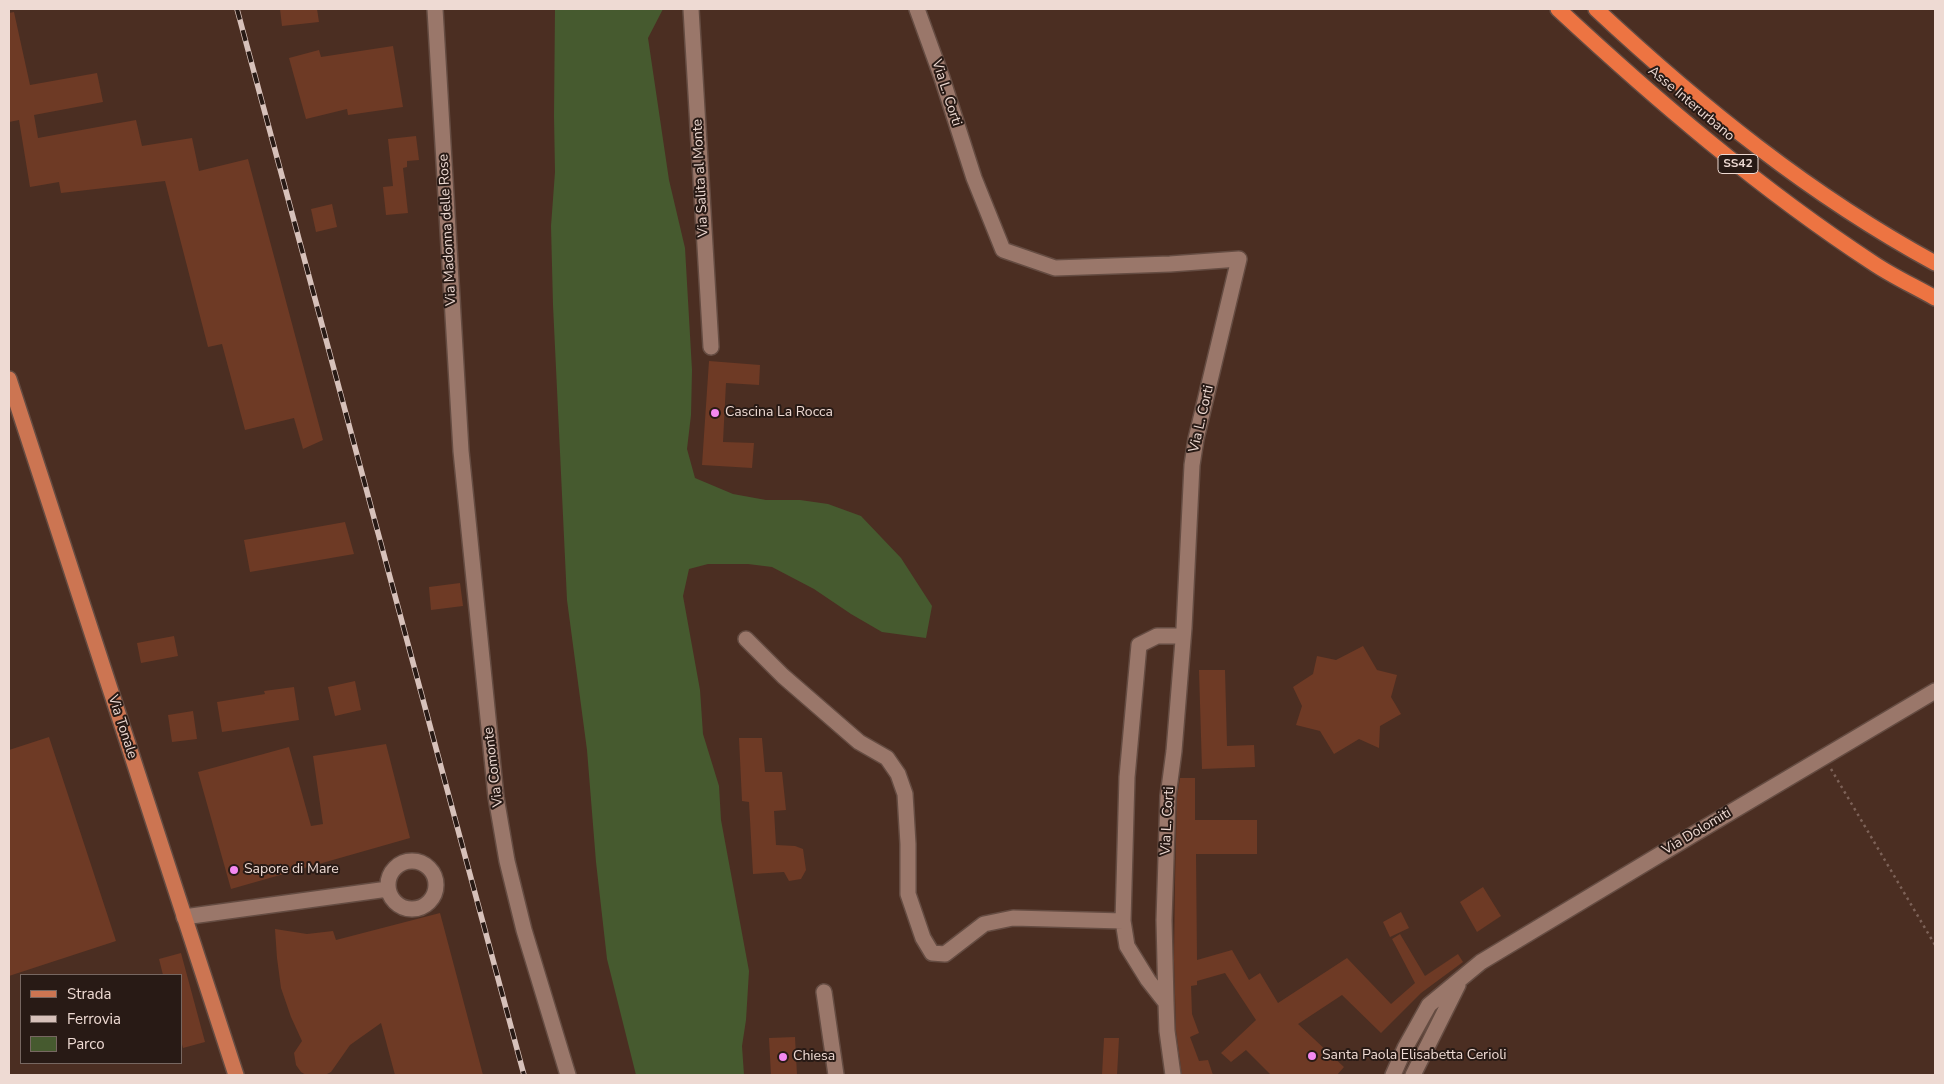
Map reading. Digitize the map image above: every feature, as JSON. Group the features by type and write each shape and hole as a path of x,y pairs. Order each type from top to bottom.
{"highway":[{"name":"Asse Interurbano","path":"1558,9 1635,79 1785,201 1874,263 1935,298"},
{"name":"Asse Interurbano","path":"1596,9 1663,71 1721,120 1826,197 1887,237 1935,262"}],"main road":[{"name":"Via Tonale","path":"9,379 236,1075"}],"street":[{"name":"Via Madonna delle Rose","path":"434,9 461,451"},
{"name":"Via Salita al Monte","path":"690,9 711,347"},
{"name":"Via L. Corti","path":"917,9 942,78 974,178 1003,250 1055,268 1170,264 1239,259 1196,440 1189,502 1183,636 1174,751 1168,796 1164,920 1167,1031 1173,1075"},
{"name":"Via Comonte","path":"461,451 496,797 507,861 522,921 568,1075"},
{"path":"1166,1003 1127,946 1123,921 1127,777 1139,645 1157,636 1183,636"},
{"path":"746,639 783,676 859,742 887,758 898,774 905,794 908,894 923,938 932,953 945,954 984,924 1013,918 1123,921"},
{"name":"Via Dolomiti","path":"1393,1075 1405,1048 1429,1004 1481,962 1935,691"},
{"path":"184,917 388,889"},
{"path":"1413,1075 1462,978"},
{"path":"824,992 836,1075"}],"path":[{"path":"1831,768 1935,945"}],"green space":[{"path":"555,9 663,9 648,38 669,180 685,248 692,370 691,415 687,449 695,478 733,494 766,500 800,500 828,504 861,516 901,558 932,606 926,638 882,632 814,589 772,567 748,564 708,564 689,569 683,596 700,690 703,734 719,786 721,820 749,971 746,1020 742,1046 744,1075 636,1075 607,959 596,862 587,750 567,600 551,226 555,172"}],"building":[{"path":"280,9 317,9 319,22 282,26"},
{"path":"14,12 30,85 97,73 103,102 34,115 38,138 136,120 142,146 192,138 199,171 248,159 323,440 303,449 294,418 245,430 222,344 208,347 165,181 61,193 59,182 30,187 19,120 9,122 9,13"},
{"path":"393,46 403,107 348,115 347,109 306,119 289,58 319,50 321,57"},
{"path":"416,136 419,160 407,161 407,167 403,168 408,213 386,215 383,187 393,186 388,139"},
{"path":"332,204 337,227 316,232 311,209"},
{"name":"Cascina La Rocca","path":"709,361 760,365 759,385 726,383 723,442 754,443 752,468 702,465"},
{"path":"345,522 354,554 250,572 244,540"},
{"path":"460,583 463,606 431,610 429,587"},
{"path":"174,636 178,656 141,663 137,643"},
{"path":"1363,646 1377,670 1397,675 1391,697 1401,714 1380,726 1379,748 1359,739 1334,754 1320,731 1296,725 1302,706 1293,687 1313,674 1317,656 1336,660"},
{"path":"1199,670 1225,670 1227,746 1254,745 1255,767 1202,769"},
{"path":"355,681 361,710 335,716 328,687"},
{"path":"294,687 299,720 222,732 217,702 265,694 264,691"},
{"path":"193,711 197,739 172,742 168,715"},
{"path":"49,737 116,941 9,976 9,750"},
{"path":"739,738 762,738 765,772 782,772 786,810 774,811 776,845 795,846 803,849 806,870 801,879 789,881 784,872 753,874 749,802 742,801"},
{"path":"386,744 410,838 231,889 198,772 289,747 311,826 323,824 313,756"},
{"path":"1180,778 1195,778 1195,820 1257,820 1257,854 1196,854 1197,960 1232,950 1249,980 1260,973 1278,1003 1347,958 1391,1004 1415,983 1392,939 1400,934 1425,976 1458,954 1463,962 1421,993 1381,1033 1342,995 1298,1024 1344,1067 1337,1075 1271,1075 1246,1050 1231,1062 1221,1053 1256,1020 1225,973 1197,981 1197,985 1191,986 1192,1014 1199,1033 1190,1037 1199,1061 1208,1060 1213,1075 1182,1075 1176,1030 1174,959 1177,797"},
{"path":"1483,887 1501,916 1477,932 1460,902"},
{"path":"1401,912 1409,928 1390,937 1383,922"},
{"path":"440,913 483,1075 395,1075 381,1023 350,1045 331,1072 325,1075 306,1075 301,1072 296,1065 294,1053 302,1041 281,988 275,929 307,934 333,931 336,940"},
{"path":"181,953 205,1042 183,1048 182,974 163,974 159,959"},
{"name":"Chiesa","path":"795,1037 797,1075 771,1075 769,1038"},
{"path":"1104,1038 1119,1038 1117,1075 1102,1075"}],"railway":[{"path":"237,9 524,1075"}],"place":[{"name":"Cascina La Rocca","path":"715,413"},
{"name":"Sapore di Mare","path":"234,870"},
{"name":"Santa Paola Elisabetta Cerioli","path":"1312,1056"},
{"name":"Chiesa","path":"783,1057"}]}
